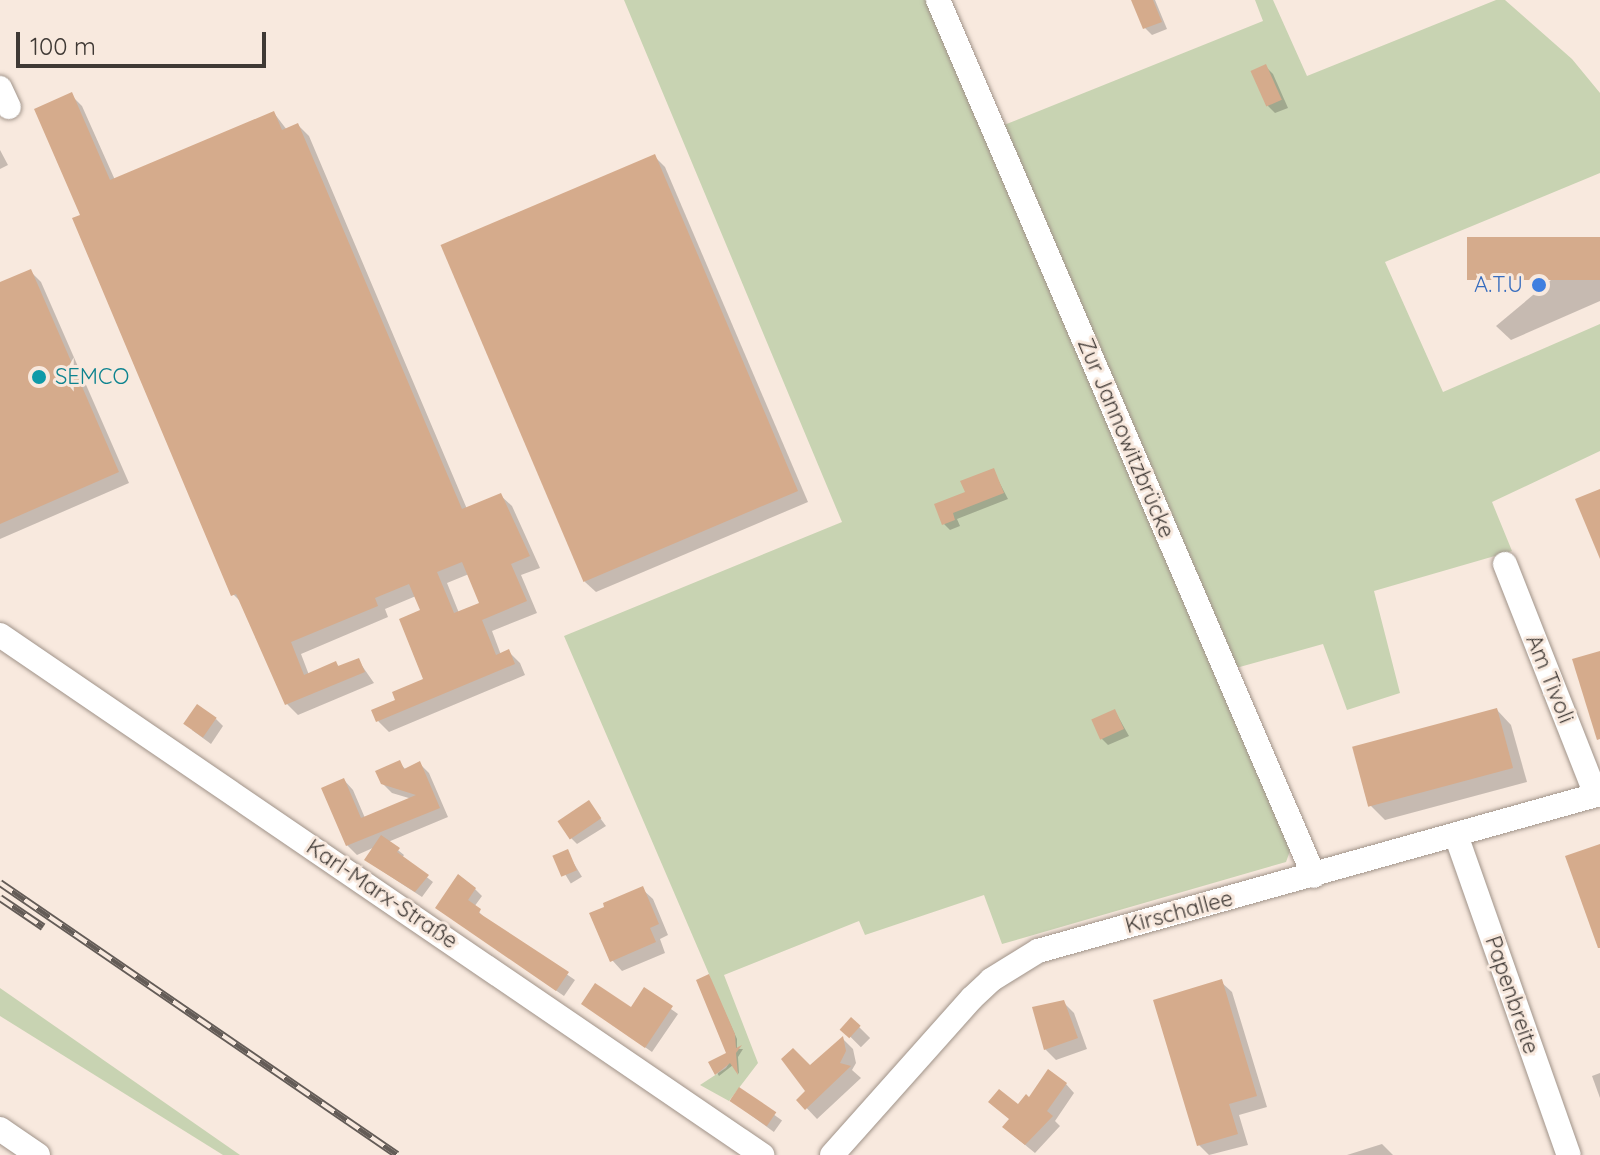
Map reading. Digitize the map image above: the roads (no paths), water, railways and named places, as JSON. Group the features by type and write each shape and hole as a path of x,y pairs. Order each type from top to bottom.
{"street":[{"name":"Zur Jannowitzbrücke","path":"938,0 1314,876"},
{"name":"Am Tivoli","path":"1505,564 1598,794"},
{"name":"Karl-Marx-Straße","path":"0,635 762,1155"},
{"name":"Kirschallee","path":"832,1155 972,998 1017,961 1058,945 1314,876 1598,794"},
{"name":"Papenbreite","path":"1456,835 1569,1155"},
{"path":"0,1129 38,1155"}],"railway":[{"path":"0,883 397,1155"},
{"path":"0,898 43,927"}],"place":[{"name":"A.T.U","path":"1539,285"},
{"name":"SEMCO","path":"39,377"}]}
